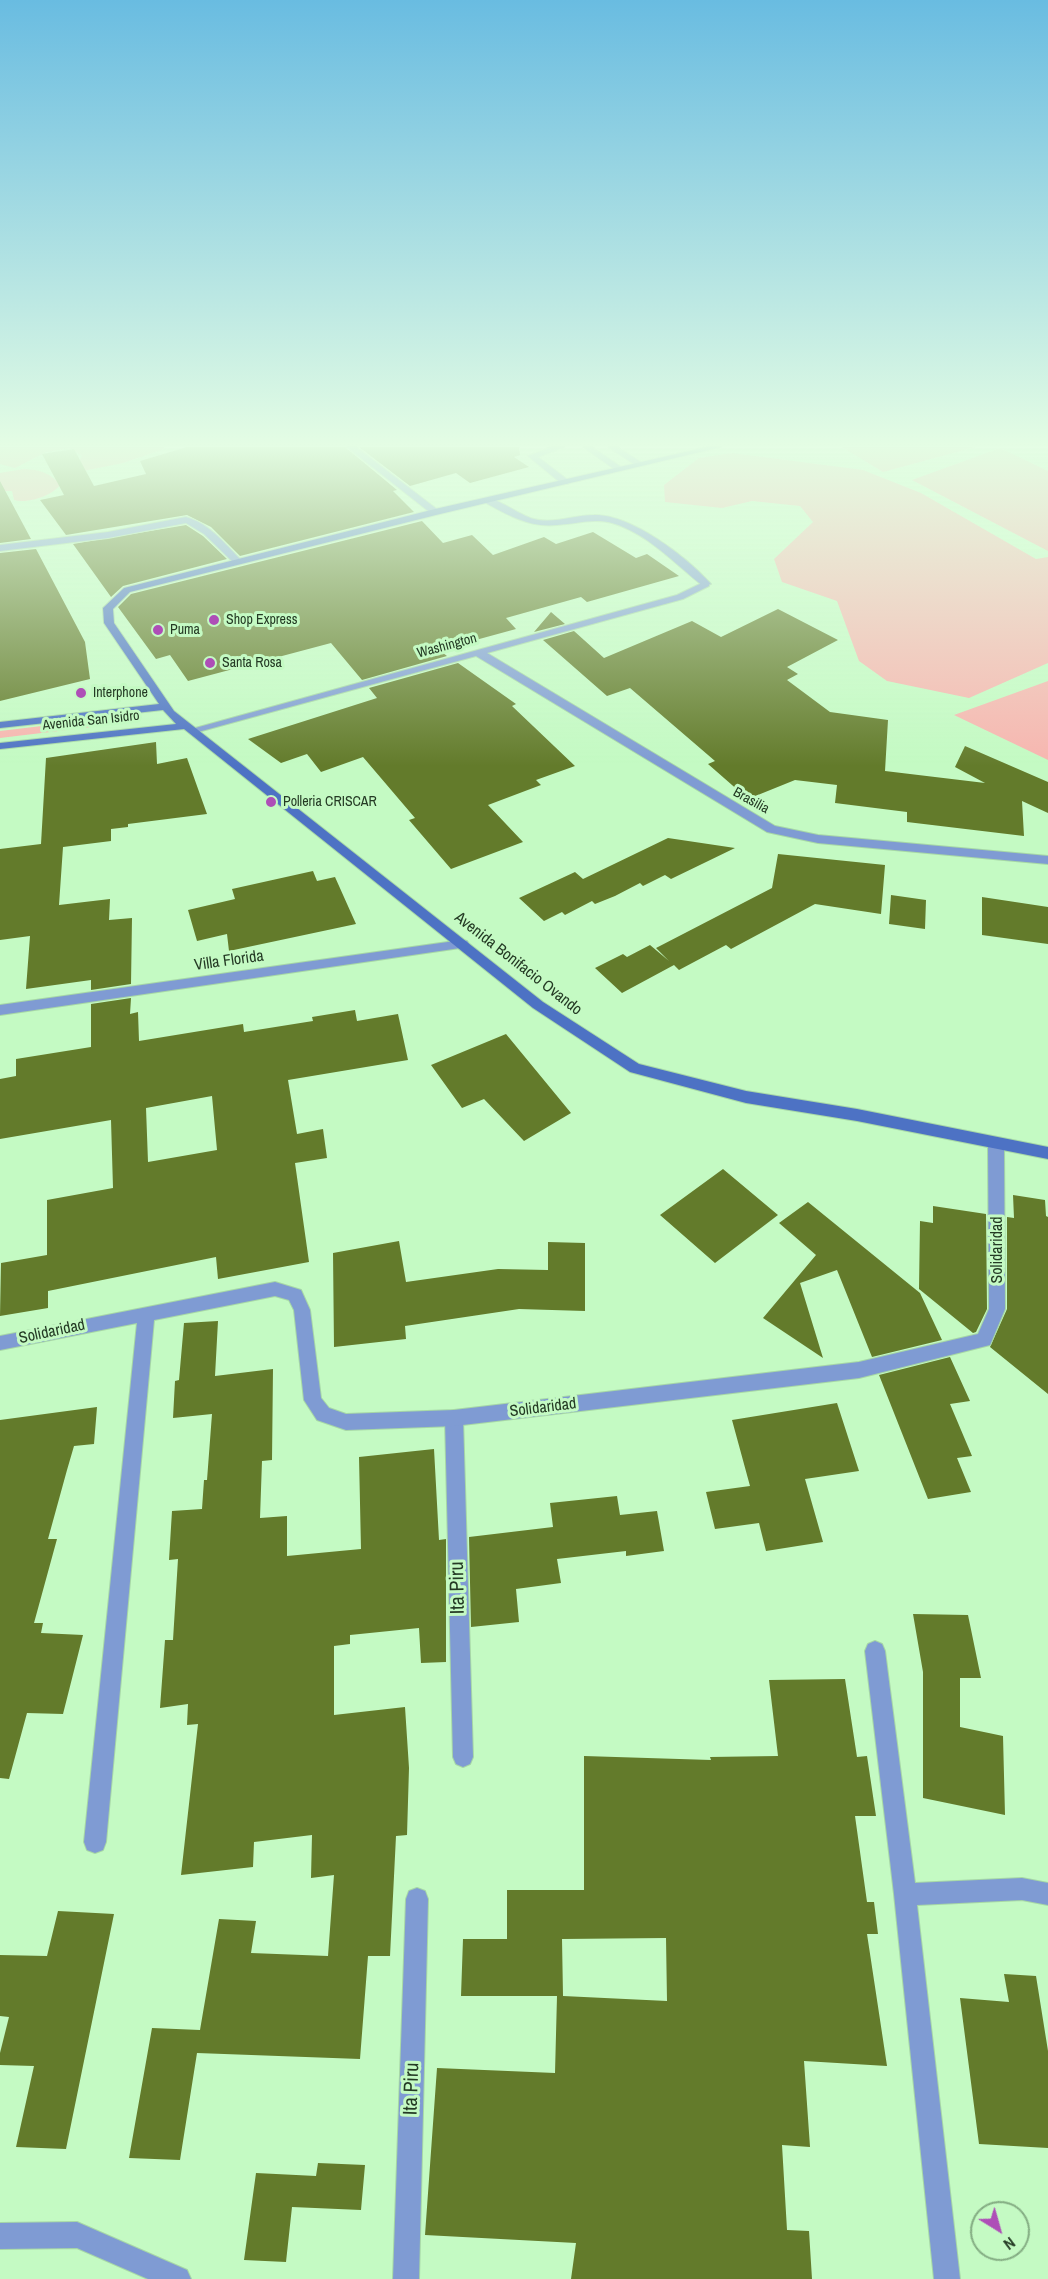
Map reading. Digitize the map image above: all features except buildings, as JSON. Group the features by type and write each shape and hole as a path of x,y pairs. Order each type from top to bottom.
{"main road":[{"path":"238,562 272,553"},
{"name":"Avenida Bonifacio Ovando","path":"238,562 127,590 108,608 109,623 164,707 538,1005 634,1068 746,1097 857,1115 1048,1153"},
{"name":"Avenida San Isidro","path":"0,725 164,707"},
{"name":"Avenida San Isidro","path":"0,746 190,728"}],"street":[{"path":"229,553 238,562"},
{"name":"Washington","path":"190,728 479,653 680,597 706,584 666,553"},
{"name":"Brasilia","path":"479,653 771,829 818,839 1048,860"},
{"name":"Villa Florida","path":"0,1010 462,944"},
{"name":"Solidaridad","path":"0,1343 275,1289 295,1295 302,1310 313,1400 323,1414 346,1422 454,1418 859,1370 984,1340 997,1309 996,1143"},
{"path":"95,1842 146,1313"},
{"name":"Ita Piru","path":"454,1418 463,1757"},
{"path":"875,1651 905,1894 947,2279"},
{"path":"905,1894 1022,1889 1048,1894"},
{"name":"Ita Piru","path":"406,2279 417,1899"},
{"path":"0,2236 77,2235 178,2279"}],"shaded area":[{"path":"780,553 1026,553 1036,559 1048,557 1048,663 969,698 887,681 859,661 837,601 782,582 774,559"},
{"path":"1048,681 1048,760 954,715"},
{"path":"100,719 104,723 100,726 0,738 0,731"}],"place":[{"name":"Shop Express","path":"214,620"},
{"name":"Puma","path":"158,630"},
{"name":"Santa Rosa","path":"210,663"},
{"name":"Interphone","path":"81,693"},
{"name":"Polleria CRISCAR","path":"271,802"}]}
